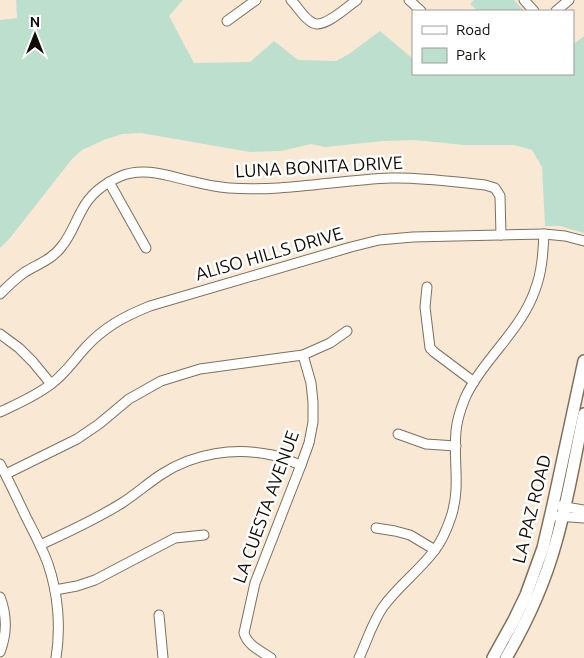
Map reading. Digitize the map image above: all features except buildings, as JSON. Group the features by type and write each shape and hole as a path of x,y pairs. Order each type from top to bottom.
{"main road":[{"name":"LA PAZ ROAD","path":"506,658 538,596 556,544 558,511 584,361"},
{"name":"LA PAZ ROAD","path":"492,658 526,595 558,511 584,414"}],"street":[{"path":"228,21 256,0"},
{"path":"292,0 311,22 316,24 327,22 357,0"},
{"path":"409,0 420,10"},
{"path":"524,0 533,10"},
{"path":"557,10 569,0"},
{"name":"LUNA BONITA DRIVE","path":"0,294 25,272 47,260 61,248 82,208 92,194 123,175 140,172 157,173 228,188 294,187 391,178 485,184 495,188 500,196 500,235"},
{"path":"109,182 146,248"},
{"path":"359,658 373,625 384,607 435,550 445,533 456,495 456,430 460,410 474,382 529,305 540,275 544,234"},
{"name":"ALISO HILLS DRIVE","path":"0,412 37,394 51,384 70,367 85,348 105,329 127,315 150,306 351,247 379,240 413,237 544,234 565,236 584,241"},
{"path":"427,287 425,308 430,348 474,382"},
{"path":"6,474 77,439 99,424 129,399 161,381 200,369 303,354 330,343 347,331"},
{"path":"0,334 19,348 51,384"},
{"name":"LA CUESTA AVENUE","path":"271,658 249,643 244,633 255,583 309,442 313,422 313,402 311,383 303,354"},
{"path":"398,434 426,444 456,446"},
{"path":"40,545 90,522 124,502 163,473 186,461 212,454 242,451 273,455 301,466"},
{"path":"0,464 48,565 55,590 58,611 59,631 56,658"},
{"path":"558,511 584,510"},
{"path":"558,511 584,518"},
{"path":"376,528 410,535 435,550"},
{"path":"55,590 95,580 174,538 204,535"},
{"path":"0,598 6,626 0,652"},
{"path":"159,615 163,658"}],"green space":[{"path":"16,0 183,0 169,16 194,63 250,62 274,41 298,60 336,61 349,54 380,31 412,58 412,75 574,75 574,42 584,36 584,233 560,226 545,226 542,167 532,150 514,145 464,145 414,140 325,147 311,144 281,151 250,152 141,133 123,134 106,139 82,150 72,159 0,248 0,20 17,18"},
{"path":"474,0 514,0 523,10 475,10 470,4"}]}
